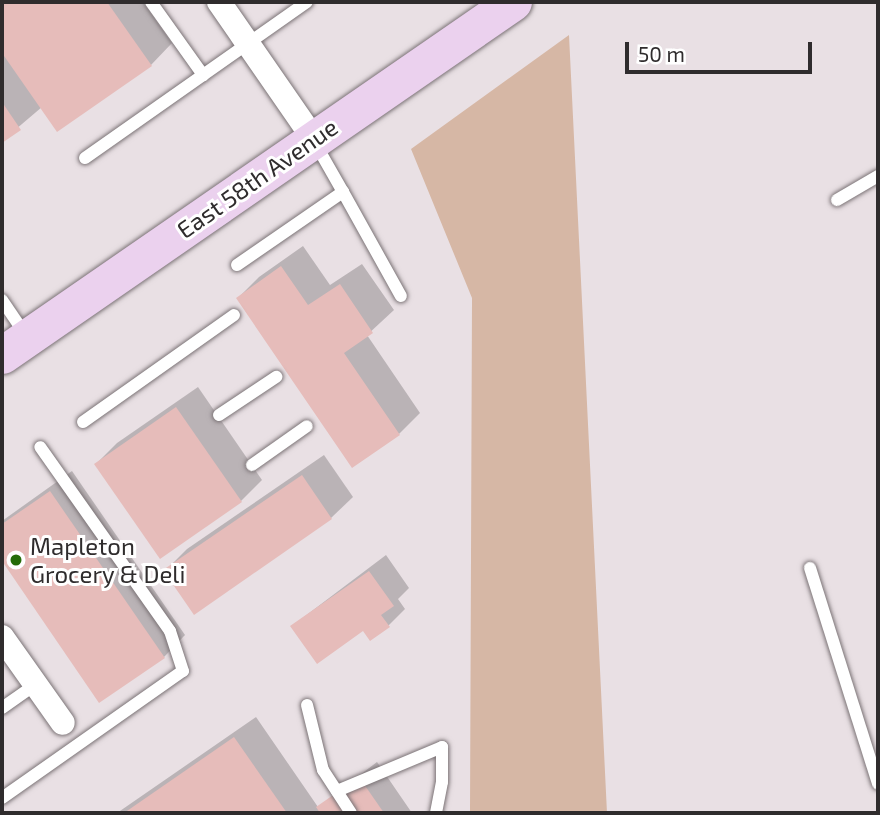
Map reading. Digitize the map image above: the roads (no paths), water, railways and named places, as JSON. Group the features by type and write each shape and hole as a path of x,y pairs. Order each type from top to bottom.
{"main road":[{"name":"East 58th Avenue","path":"15,346 513,2"}],"street":[{"path":"219,2 314,139"},
{"path":"4,645 63,723"}],"lane":[{"path":"150,2 202,75"},
{"path":"85,158 307,2"},
{"path":"314,139 401,296"},
{"path":"837,200 878,176"},
{"path":"237,265 343,192"},
{"path":"2,300 15,346"},
{"path":"83,422 233,315"},
{"path":"219,415 276,377"},
{"path":"253,465 307,426"},
{"path":"2,798 183,671 170,631 40,447"},
{"path":"810,568 878,784"},
{"path":"2,708 36,684"},
{"path":"307,705 323,770 351,813"},
{"path":"63,723 79,744"},
{"path":"337,790 442,747 442,782 436,813"}],"place":[{"name":"Mapleton Grocery & Deli","path":"16,560"}]}
